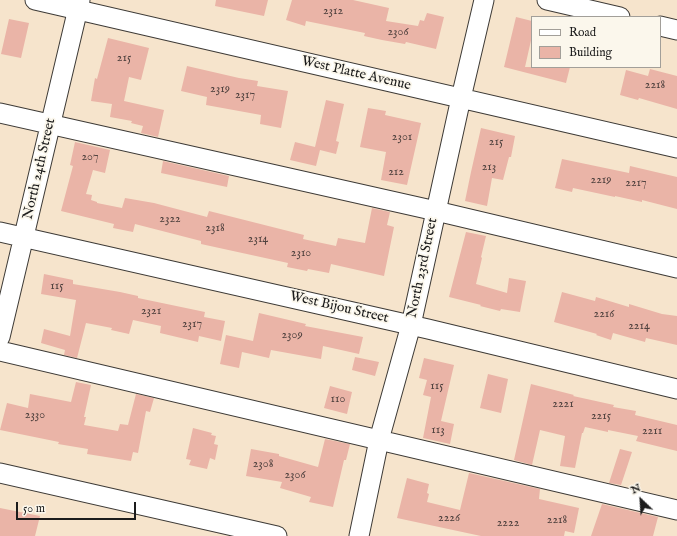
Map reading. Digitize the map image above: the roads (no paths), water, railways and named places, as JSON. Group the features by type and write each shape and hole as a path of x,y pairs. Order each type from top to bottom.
{"street":[{"name":"West Platte Avenue","path":"35,0 78,5 461,98 677,148"},
{"name":"North 23rd Street","path":"359,536 379,440 411,325 484,0"},
{"path":"547,0 616,16"},
{"name":"North 24th Street","path":"0,338 78,5"},
{"path":"661,26 677,30"},
{"path":"0,113 436,211 677,268"},
{"name":"West Bijou Street","path":"0,232 411,325 677,389"},
{"path":"0,351 677,510"},
{"path":"0,473 278,536"}]}
